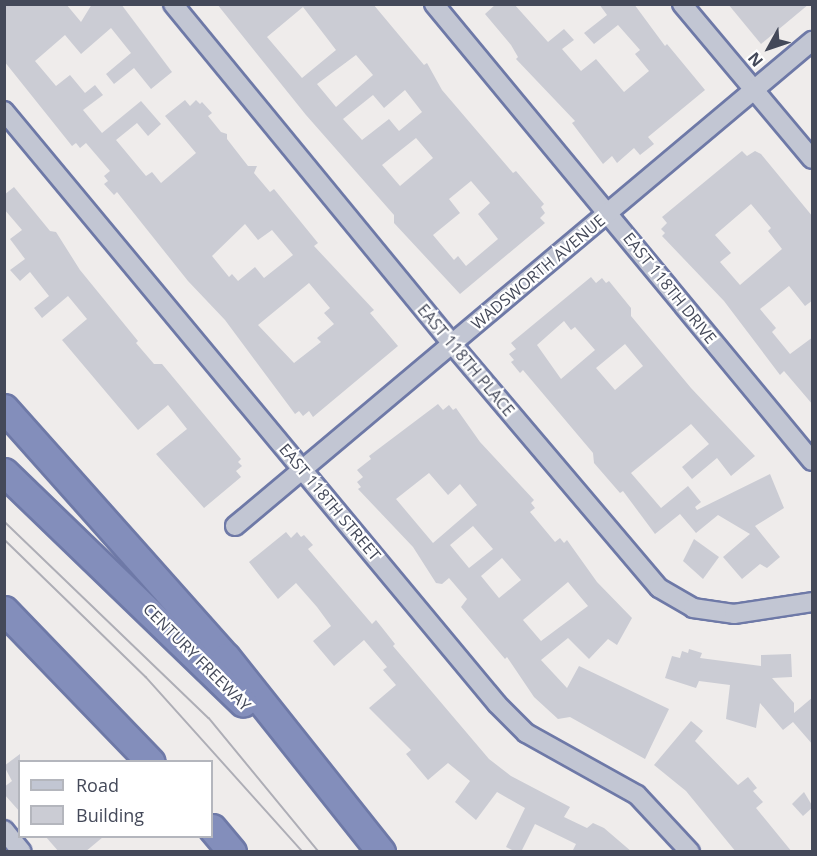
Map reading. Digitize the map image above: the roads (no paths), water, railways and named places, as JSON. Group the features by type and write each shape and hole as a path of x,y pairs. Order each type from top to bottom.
{"highway":[{"path":"4,408 226,657 381,852"},
{"name":"CENTURY FREEWAY","path":"4,472 188,647 381,852"},
{"path":"4,609 149,760"},
{"path":"213,829 232,852"}],"street":[{"name":"EAST 118TH PLACE","path":"173,4 452,344 659,588 693,608 734,614 813,602"},
{"name":"EAST 118TH DRIVE","path":"434,4 813,461"},
{"path":"682,4 753,91 813,159"},
{"name":"WADSWORTH AVENUE","path":"235,526 813,41"},
{"name":"EAST 118TH STREET","path":"4,111 497,704 526,733 637,795 659,814 690,852"},
{"path":"4,830 22,852"}],"tram line":[{"path":"4,521 209,718 319,852"},
{"path":"4,539 146,677 303,852"}]}
